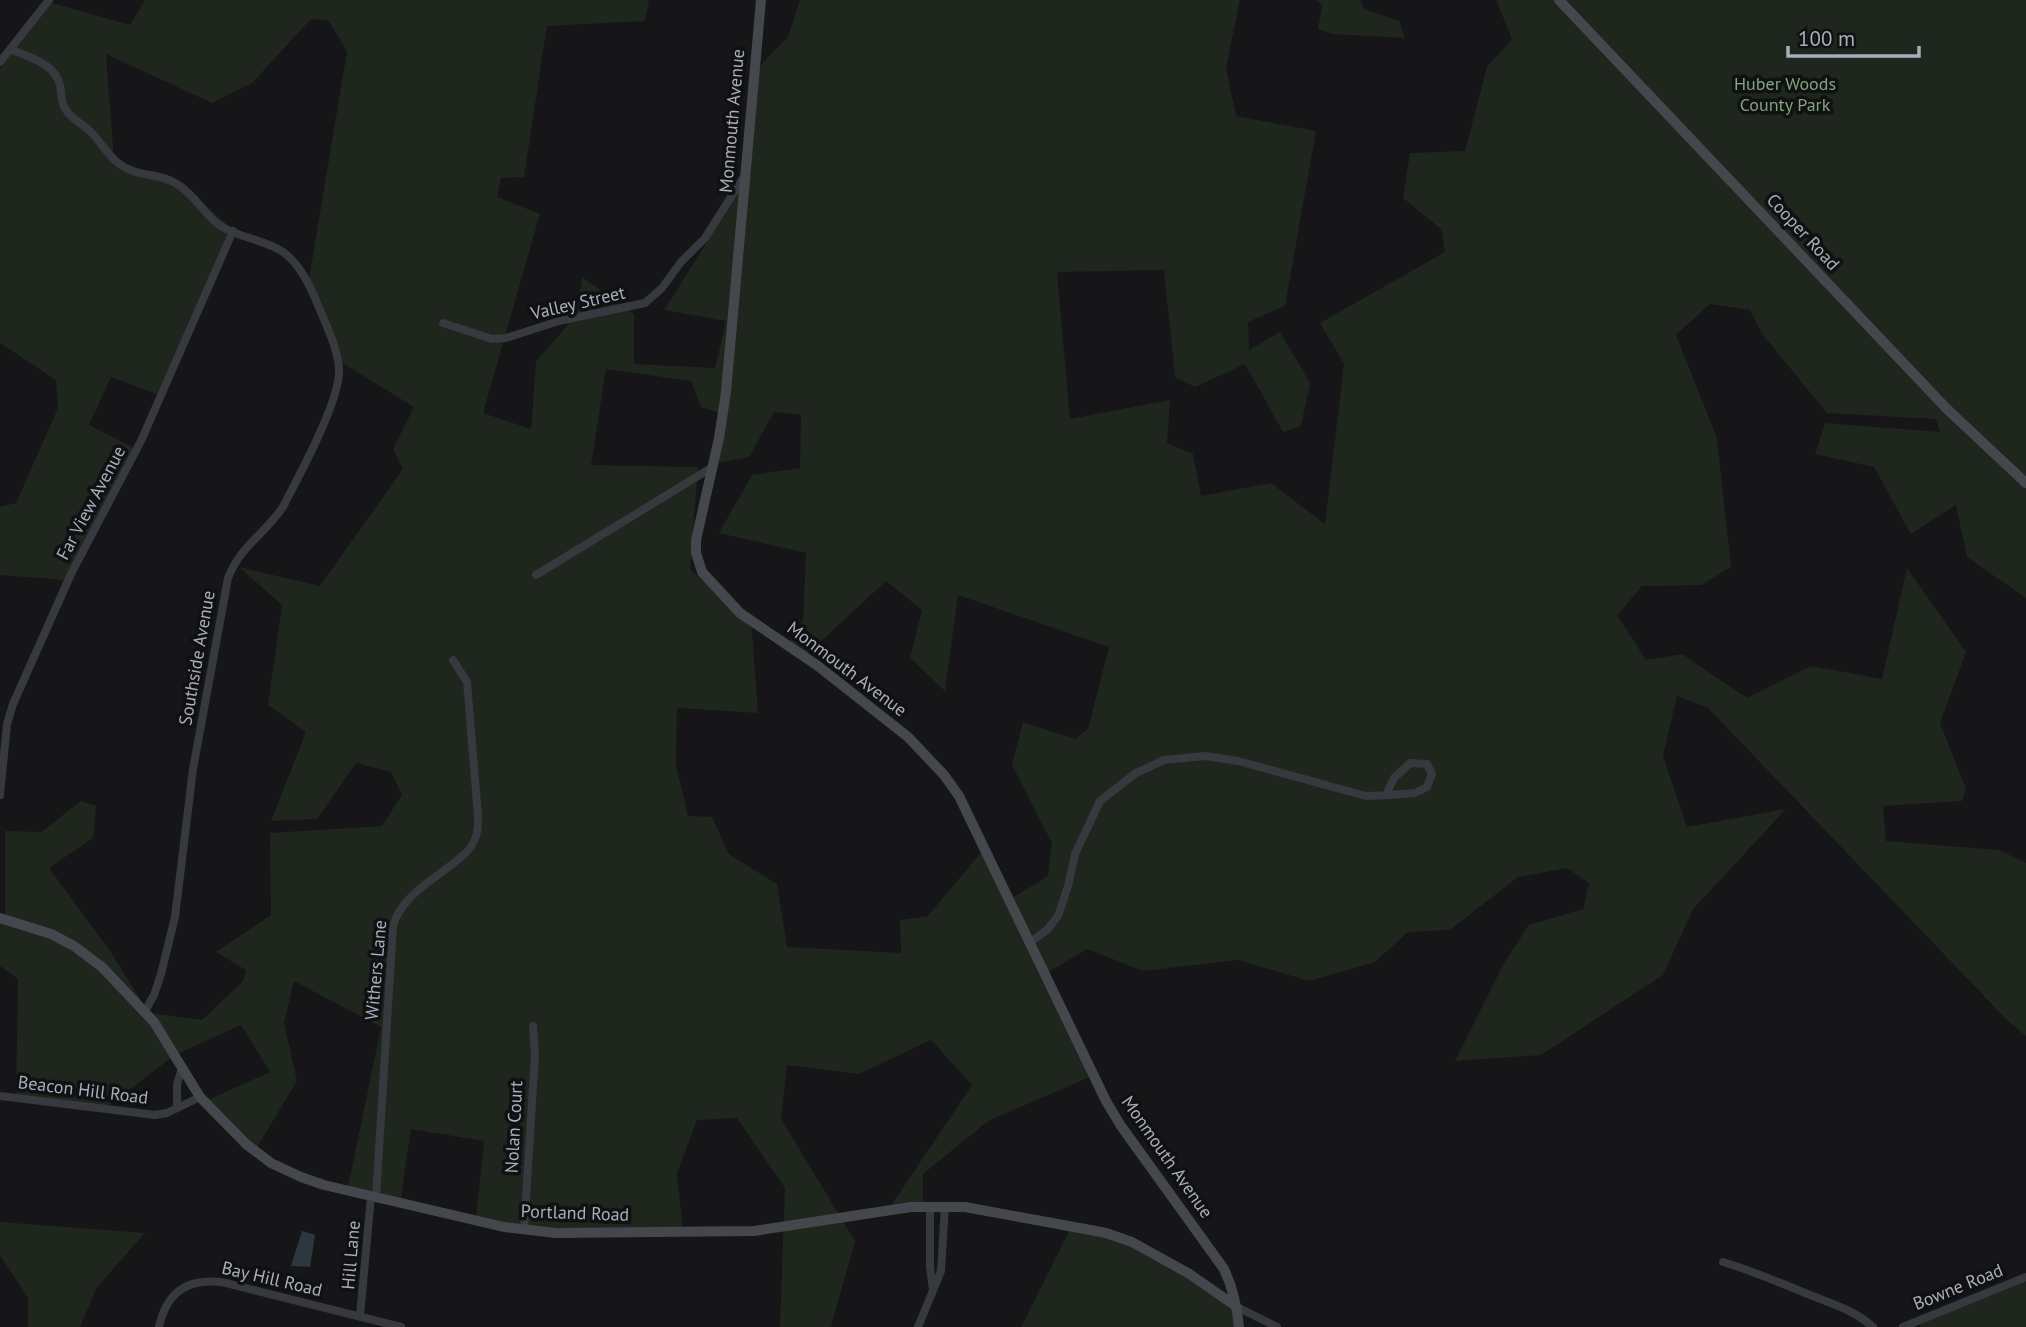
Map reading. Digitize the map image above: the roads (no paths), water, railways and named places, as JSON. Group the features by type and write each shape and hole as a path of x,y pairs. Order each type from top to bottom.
{"street":[{"path":"0,62 49,0"},
{"name":"Monmouth Avenue","path":"761,0 724,405 696,540 696,553 702,572 740,613 818,666 888,720 944,775 968,814 1106,1101 1121,1126 1219,1261 1233,1287 1239,1327"},
{"name":"Cooper Road","path":"1559,0 1947,409 2026,483"},
{"name":"Southside Avenue","path":"10,49 54,71 61,87 65,109 118,162 135,173 174,182 189,192 220,225 267,243 292,260 313,293 331,337 339,369 331,405 282,507 243,550 228,578 193,769 175,917 154,995 145,1011"},
{"name":"Valley Street","path":"443,323 492,340 559,321 645,303 662,288 681,262 705,238 745,175"},
{"name":"Far View Avenue","path":"0,795 7,724 13,704 71,574 141,442 233,231"},
{"path":"536,575 712,468"},
{"name":"Withers Lane","path":"373,1197 396,915 417,892 467,852 478,832 467,682 453,660"},
{"path":"1029,943 1047,930 1058,916 1075,853 1100,801 1136,773 1164,760 1205,756 1238,761 1366,796 1386,795 1415,793 1427,787 1432,774 1427,764 1410,763 1394,778 1386,795"},
{"name":"Portland Road","path":"0,918 51,934 74,946 102,967 155,1022 200,1097 246,1144 271,1163 324,1185 504,1227 556,1233 754,1231 897,1209 945,1207 984,1210 1106,1233 1132,1242 1188,1273 1237,1307"},
{"name":"Nolan Court","path":"524,1230 535,1055 533,1026"},
{"path":"177,1106 177,1084 181,1068"},
{"name":"Beacon Hill Road","path":"0,1096 155,1115 167,1113 200,1097"},
{"name":"Hill Lane","path":"360,1316 373,1197"},
{"path":"930,1207 930,1268 933,1290"},
{"path":"918,1327 941,1271 945,1207"},
{"path":"1723,1262 1847,1309 1873,1327"},
{"name":"Bowne Road","path":"1903,1327 2026,1277"},
{"name":"Bay Hill Road","path":"159,1327 167,1302 173,1295 202,1281 226,1283 401,1327"},
{"path":"1237,1307 1277,1327"}],"park label":[{"name":"Huber Woods County Park","path":"1785,94"}]}
